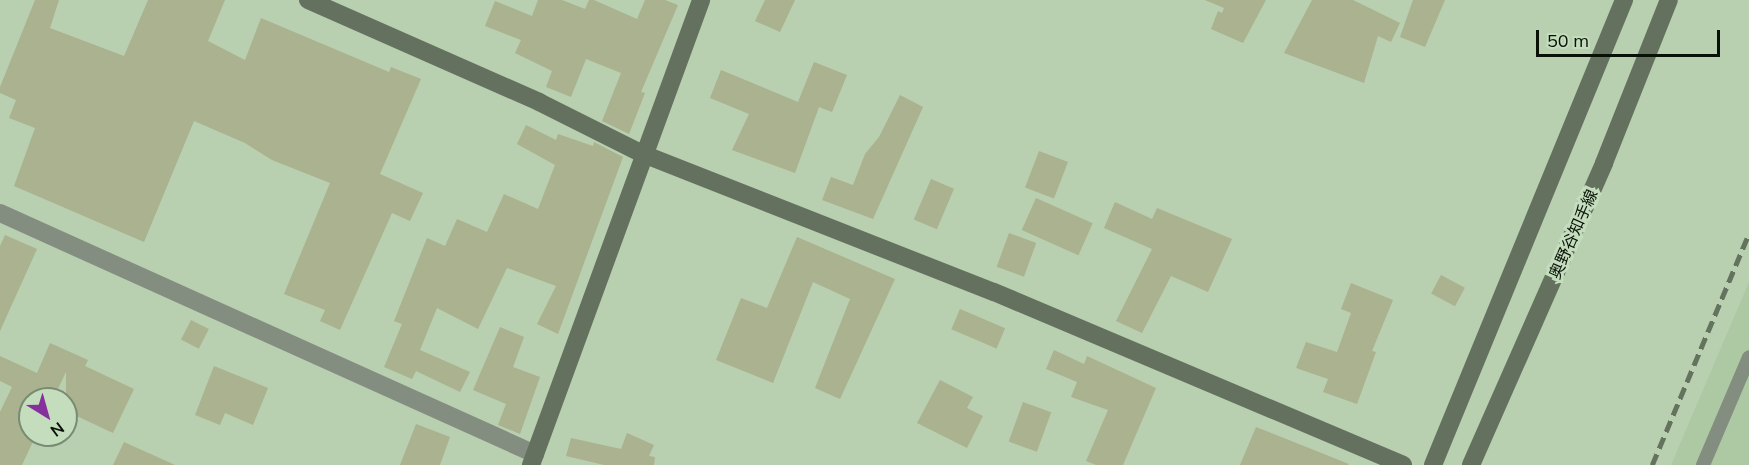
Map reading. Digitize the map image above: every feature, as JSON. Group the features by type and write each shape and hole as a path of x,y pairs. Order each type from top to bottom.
{"street":[{"path":"309,0 539,102 643,154 994,292 1403,465"},
{"path":"0,213 533,460 701,0"},
{"path":"1433,465 1624,0"},
{"name":"奥野谷知手線","path":"1471,465 1604,163 1668,0"}],"lane":[{"path":"1703,465 1749,357"}],"shaded area":[{"path":"1749,282 1749,465 1671,465"}],"building":[{"path":"35,0 59,0 50,28 124,56 148,0 225,0 208,41 245,60 261,18 389,72 391,67 421,79 380,174 423,193 410,221 392,213 340,330 320,321 325,310 284,294 330,183 272,160 245,143 194,121 144,242 14,186 35,128 9,118 16,100 0,93 0,87"},
{"path":"538,0 562,0 585,9 589,0 594,0 637,19 645,0 665,0 678,5 641,92 645,93 629,134 602,121 621,73 586,59 571,97 546,87 552,71 515,53 521,40 485,26 495,1 532,16"},
{"path":"765,0 795,0 780,32 755,21"},
{"path":"1205,0 1266,0 1243,43 1211,29 1218,11 1222,13 1224,8"},
{"path":"1312,0 1353,0 1400,23 1391,42 1378,36 1364,83 1284,53"},
{"path":"1413,0 1445,0 1425,47 1400,37"},
{"path":"814,62 847,75 832,112 819,107 795,173 732,150 749,114 710,98 721,70 798,102"},
{"path":"900,95 923,107 873,219 822,200 831,177 853,185 865,154 879,137"},
{"path":"526,125 556,140 558,134 593,146 594,142 623,157 558,334 537,324 556,286 507,268 478,329 437,308 420,350 470,372 460,392 416,371 412,379 384,367 402,324 394,321 427,238 445,246 457,219 487,232 504,194 538,209 555,165 517,144"},
{"path":"1039,151 1068,162 1054,199 1025,187"},
{"path":"931,179 954,189 937,229 914,220"},
{"path":"1036,198 1093,223 1078,255 1022,230"},
{"path":"1115,202 1152,219 1157,208 1232,239 1208,292 1171,276 1142,333 1116,321 1152,249 1104,228"},
{"path":"1009,233 1036,243 1024,277 997,267"},
{"path":"5,235 37,249 0,331 0,246"},
{"path":"797,237 895,279 840,399 815,388 850,299 813,282 773,383 716,360 741,298 767,308"},
{"path":"1441,275 1465,288 1455,306 1431,294"},
{"path":"1351,283 1393,300 1372,351 1376,352 1357,404 1323,392 1328,379 1296,368 1306,342 1337,352 1351,313 1341,309"},
{"path":"960,309 1005,328 997,348 951,329"},
{"path":"191,320 209,329 199,349 181,340"},
{"path":"500,327 524,337 513,367 540,377 520,434 498,425 506,404 473,390"},
{"path":"50,343 88,360 85,366 134,389 113,433 78,417 78,387 66,387 66,372 59,387 18,387 18,447 30,447 22,465 0,465 0,412 12,387 0,381 0,356 37,373"},
{"path":"1054,350 1084,364 1087,356 1156,388 1123,465 1096,465 1086,461 1108,410 1071,397 1077,382 1046,369"},
{"path":"214,366 268,388 253,425 225,413 220,425 195,415"},
{"path":"940,380 973,397 967,408 983,416 967,448 917,423"},
{"path":"1023,402 1051,412 1037,452 1009,441"},
{"path":"416,424 450,437 440,465 400,465"},
{"path":"1256,427 1349,464 1240,465"},
{"path":"627,433 654,445 649,456 655,457 654,465 604,465 566,456 571,438 621,449"},
{"path":"124,442 175,465 113,465"}],"railway":[{"path":"1652,465 1749,233"}]}
